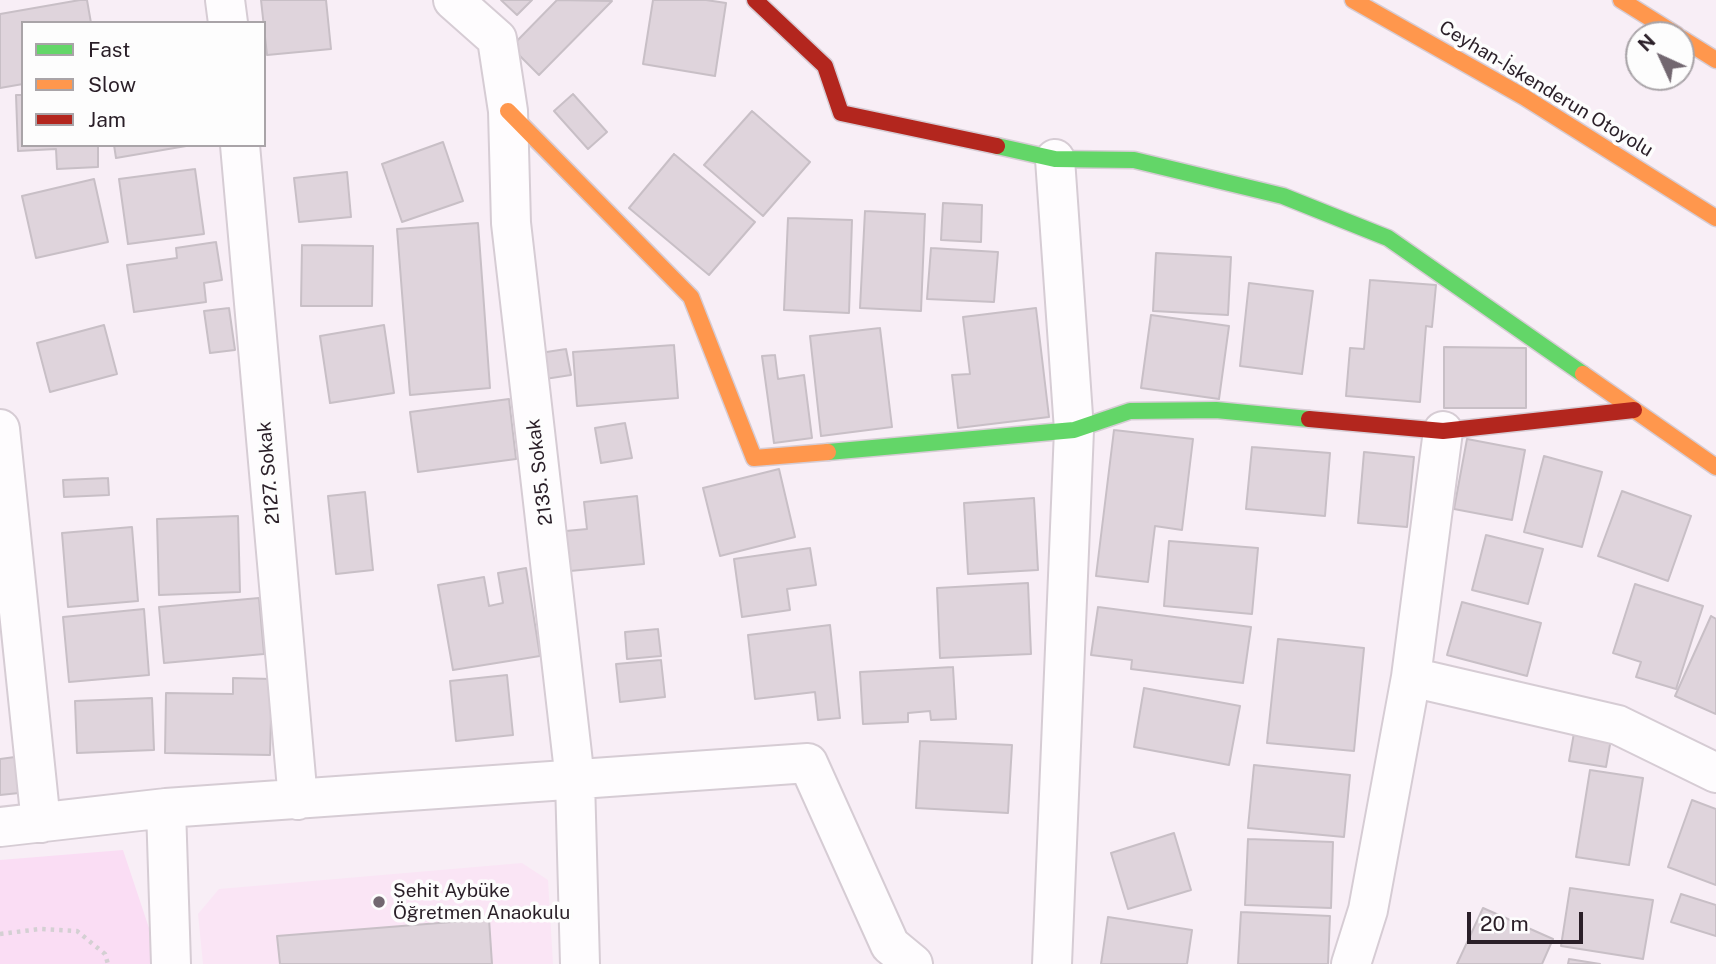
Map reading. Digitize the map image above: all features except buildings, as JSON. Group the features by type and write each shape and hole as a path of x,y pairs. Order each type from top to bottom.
{"main road":[{"path":"755,0 825,66 841,114 1055,159 1134,160 1283,196 1388,238 1716,467"},
{"name":"Ceyhan-İskenderun Otoyolu","path":"1353,0 1524,97 1716,218"},
{"path":"1621,0 1655,21"},
{"path":"1695,46 1716,60"},
{"path":"508,111 691,297 754,458 1074,430 1130,411 1216,410 1443,431 1634,410"}],"street":[{"path":"225,0 228,21"},
{"name":"2135. Sokak","path":"453,0 497,39 508,111 511,223 575,780 580,964"},
{"name":"2127. Sokak","path":"240,147 298,800"},
{"path":"1052,964 1074,430 1055,159"},
{"path":"0,429 41,823"},
{"path":"1351,964 1368,910 1411,677 1443,431"},
{"path":"1411,677 1618,725 1716,773"},
{"path":"0,827 166,808 808,763 898,958"},
{"path":"166,808 172,964"}],"path":[{"path":"0,934 40,929 77,931 105,954 108,964"}],"shaded area":[{"path":"123,850 161,964 0,964 0,860"},
{"name":"Şehit Aybüke Öğretmen Anaokulu","path":"522,863 548,880 553,964 203,964 198,914 219,889"}],"traffic: fast":[{"path":"997,146 1055,159 1134,160 1283,196 1388,238 1583,374"},
{"path":"828,452 1074,430 1130,411 1216,410 1309,419"}],"traffic: slow":[{"path":"1353,0 1524,97 1716,218"},
{"path":"1621,0 1655,21"},
{"path":"1695,47 1716,60"},
{"path":"508,111 691,297 754,458 828,452"},
{"path":"1583,374 1716,467"}],"traffic: jam":[{"path":"755,0 825,66 841,113 997,146"},
{"path":"1309,419 1443,431 1634,410"}],"place":[{"name":"Şehit Aybüke Öğretmen Anaokulu","path":"379,902"}]}
